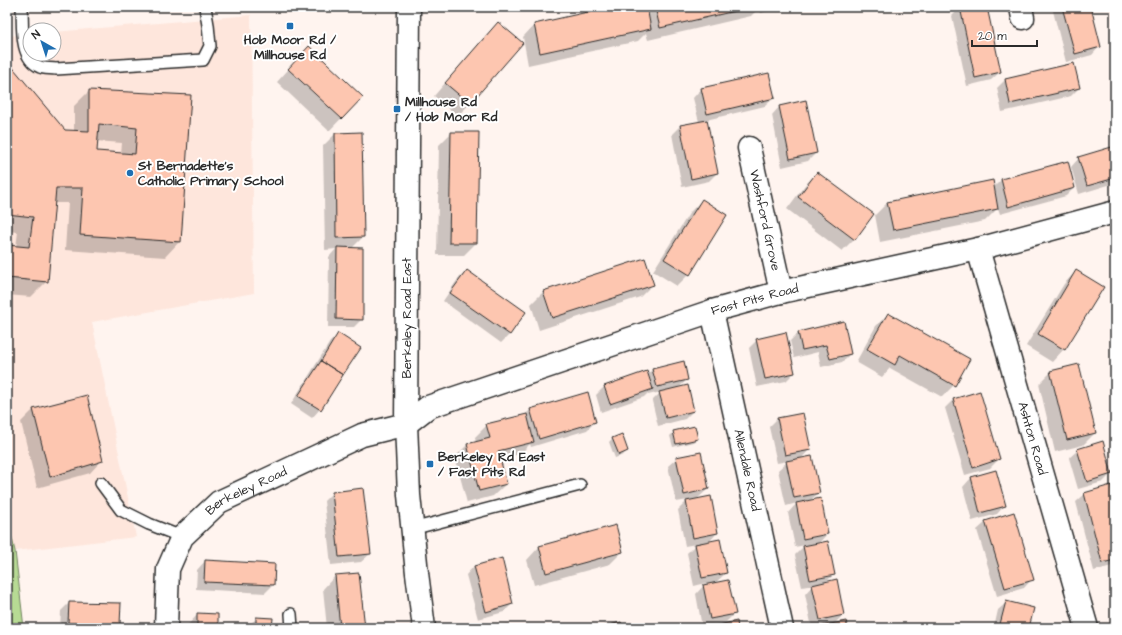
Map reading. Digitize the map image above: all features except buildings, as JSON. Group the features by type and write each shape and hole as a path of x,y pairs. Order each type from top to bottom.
{"street":[{"name":"Berkeley Road East","path":"409,7 406,424 409,495 424,628"},
{"name":"Washford Grove","path":"749,148 782,292"},
{"name":"Fast Pits Road","path":"406,424 428,407 712,311 782,292 978,249 1115,212"},
{"name":"Ashton Road","path":"978,249 1087,628"},
{"name":"Allendale Road","path":"712,311 782,628"},
{"name":"Berkeley Road","path":"166,628 168,569 182,537 219,502 362,435 406,424"}],"lane":[{"path":"22,7 27,53 32,61 40,67 56,69 204,60 210,46 208,25 204,7"},
{"path":"100,483 121,510 149,524 182,537"},
{"path":"412,529 580,485"},
{"path":"291,614 292,628"}],"shaded area":[{"name":"St Bernadette's Catholic Primary School","path":"251,15 254,293 92,322 136,537 15,551 7,518 7,36 22,35 22,62 62,62 62,31"}],"green space":[{"path":"7,518 15,551 24,628 7,628"}],"place":[{"name":"Hob Moor Rd / Millhouse Rd","path":"290,26"},
{"name":"Millhouse Rd / Hob Moor Rd","path":"397,109"},
{"name":"St Bernadette's Catholic Primary School","path":"130,173"},
{"name":"Berkeley Rd East / Fast Pits Rd","path":"430,464"}]}
